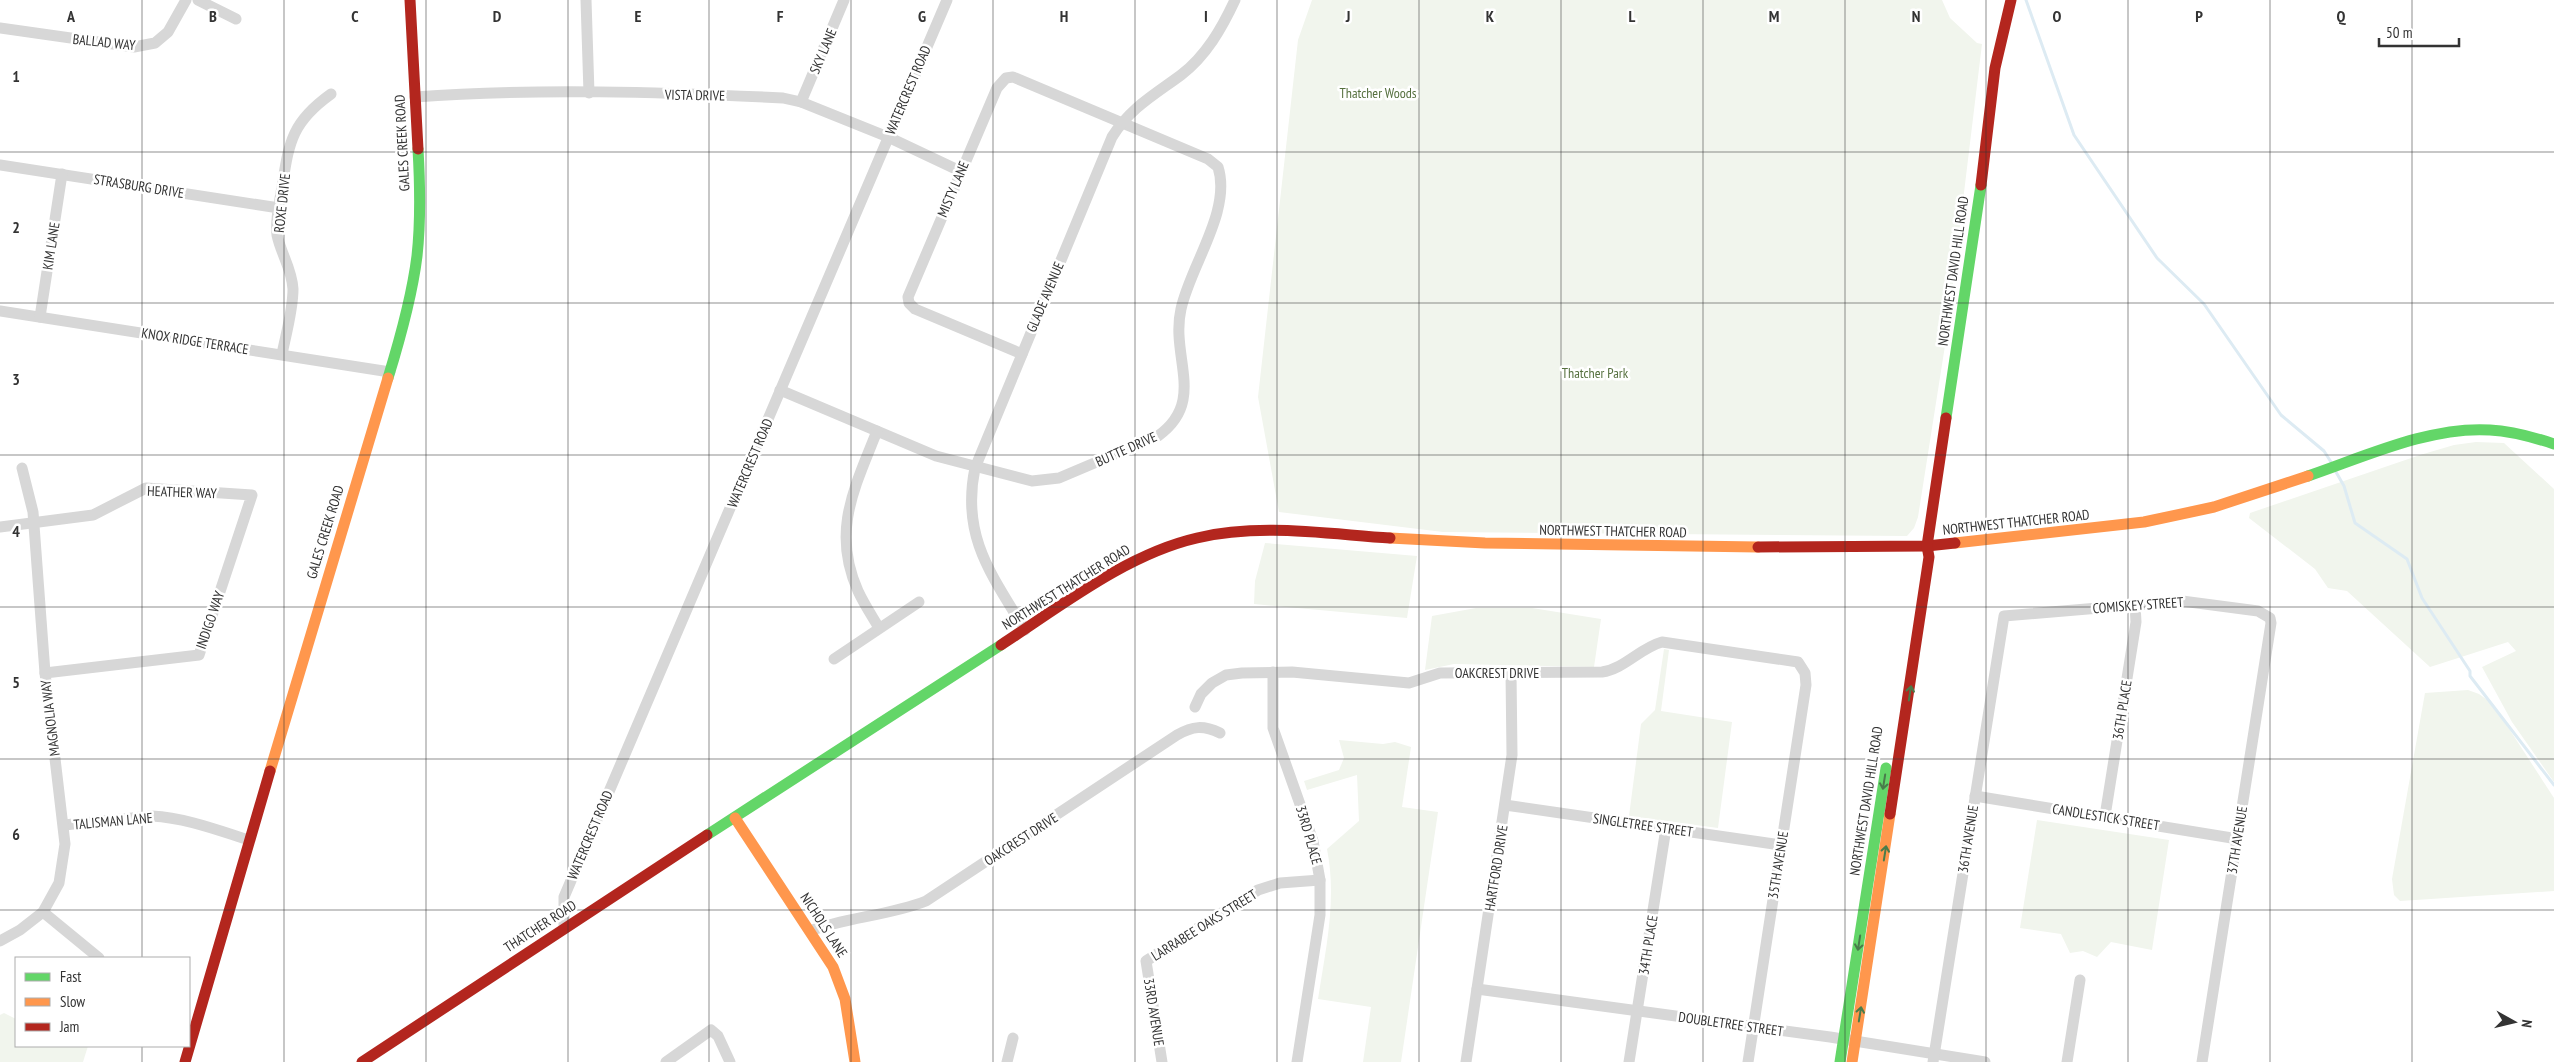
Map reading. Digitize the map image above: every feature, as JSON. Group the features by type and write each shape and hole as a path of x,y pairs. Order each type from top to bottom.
{"street":[{"name":"BALLAD WAY","path":"0,28 134,47 155,43 168,32 186,0"},
{"path":"198,0 236,19"},
{"name":"GALES CREEK ROAD","path":"190,1045 249,840 399,342 418,250 420,179 410,0"},
{"path":"586,0 590,94"},
{"name":"SKY LANE","path":"801,102 844,0"},
{"name":"WATERCREST ROAD","path":"564,928 564,896 947,0"},
{"name":"GLADE AVENUE","path":"1025,630 982,558 975,537 971,495 974,468 1108,146 1121,122 1143,100 1194,64 1218,34 1235,0"},
{"name":"NORTHWEST DAVID HILL ROAD","path":"1852,1062 1918,637 1929,558 1927,546 1979,198 1995,68 2011,0"},
{"name":"MISTY LANE","path":"1022,354 915,309 909,303 908,297 912,285 960,171 997,88 1006,78 1020,79 1121,122"},
{"name":"ROXE DRIVE","path":"282,354 293,292 292,273 280,248 276,232 292,135 312,107 331,94"},
{"name":"VISTA DRIVE","path":"415,97 454,94 590,94 715,95 783,98 801,102 888,137 960,171"},
{"name":"BUTTE DRIVE","path":"780,390 936,456 974,468 1032,481 1059,478 1158,436 1170,428 1184,404 1185,390 1178,332 1180,310 1186,288 1212,228 1221,184 1221,175 1218,167 1208,159 1121,122"},
{"name":"STRASBURG DRIVE","path":"0,165 279,208"},
{"name":"KIM LANE","path":"40,317 62,174"},
{"name":"KNOX RIDGE TERRACE","path":"0,311 390,372"},
{"name":"NORTHWEST THATCHER ROAD","path":"735,818 1108,575 1148,554 1188,540 1233,532 1277,531 1485,543 1605,546 1846,548 1927,546 2144,522 2214,507 2426,438 2473,428 2514,432 2554,444"},
{"path":"877,431 850,499 846,521 846,548 850,568 859,592 879,628"},
{"name":"MAGNOLIA WAY","path":"0,941 20,930 43,912 59,883 65,844 45,673 32,512 22,468"},
{"name":"HEATHER WAY","path":"0,528 93,514 146,488 252,495"},
{"name":"INDIGO WAY","path":"45,673 199,655 252,495"},
{"name":"NORTHWEST DAVID HILL ROAD","path":"1840,1062 1919,557 1927,546"},
{"name":"COMISKEY STREET","path":"2004,616 2170,601 2196,602 2258,612 2270,618"},
{"path":"834,658 919,602"},
{"name":"36TH PLACE","path":"2105,816 2136,622 2135,604"},
{"name":"36TH AVENUE","path":"1933,1058 2004,616"},
{"name":"37TH AVENUE","path":"2202,1062 2271,627 2270,618"},
{"name":"OAKCREST DRIVE","path":"1195,707 1201,694 1212,682 1226,675 1273,672 1409,683 1440,673 1606,671 1624,663 1644,649 1662,642 1791,659 1798,662 1803,668"},
{"name":"35TH AVENUE","path":"1748,1062 1806,685 1803,668"},
{"name":"33RD PLACE","path":"1273,672 1273,728 1313,841 1320,880 1320,915 1297,1062"},
{"name":"HARTFORD DRIVE","path":"1466,1062 1512,755 1511,673"},
{"name":"OAKCREST DRIVE","path":"810,931 824,926 906,909 926,901 1177,735 1188,729 1203,726 1220,733"},
{"name":"CANDLESTICK STREET","path":"1975,796 2238,838"},
{"name":"SINGLETREE STREET","path":"1505,806 1782,845"},
{"name":"TALISMAN LANE","path":"64,825 152,816 166,817 190,821 249,840"},
{"name":"THATCHER ROAD","path":"362,1062 564,928 735,818"},
{"name":"NICHOLS LANE","path":"735,818 834,967 842,988 855,1062"},
{"name":"34TH PLACE","path":"1629,1062 1666,828"},
{"name":"LARRABEE OAKS STREET","path":"1146,962 1258,890 1280,883 1320,880"},
{"path":"43,912 98,957"},
{"name":"33RD AVENUE","path":"1146,962 1162,1062"},
{"path":"2067,1062 2080,980"},
{"name":"DOUBLETREE STREET","path":"1477,988 1753,1026 1856,1042 1933,1058 1986,1062"},
{"path":"666,1062 711,1030 718,1036 730,1062"},
{"path":"1008,1062 1013,1038"},
{"name":"GALES CREEK ROAD","path":"185,1062 189,1047"}],"green space":[{"path":"1312,0 1942,0 1950,18 1977,43 1982,44 1947,333 1918,517 1914,528 1907,536 1443,532 1279,512 1258,397 1298,40"},
{"path":"2476,442 2504,443 2554,489 2554,782 2512,722 2482,667 2516,651 2508,642 2430,667 2347,591 2328,588 2315,569 2249,518 2250,513 2420,455 2454,445"},
{"path":"1265,543 1417,556 1407,618 1254,604 1255,581"},
{"path":"1476,608 1532,608 1601,619 1594,667 1454,664 1425,670 1432,616"},
{"path":"1664,649 1669,650 1661,711 1732,722 1718,828 1629,816 1641,724 1655,710"},
{"path":"2468,690 2479,694 2493,704 2554,798 2554,891 2400,901 2394,895 2392,879 2425,693"},
{"path":"1339,740 1383,744 1395,742 1411,747 1402,807 1438,812 1401,1062 1363,1062 1371,1007 1318,999 1331,905 1330,868 1327,849 1359,821 1357,775 1307,790 1304,781 1339,770 1344,758"},
{"path":"2037,820 2169,840 2152,950 2111,942 2097,957 2083,951 2070,953 2061,934 2020,928"},
{"path":"4,1013 15,1018 15,1047 88,1047 83,1062 0,1062 0,1015"}],"waterway":[{"path":"2026,0 2074,135 2157,258 2204,304 2281,415 2324,451 2331,462"},
{"path":"2336,472 2344,486 2355,523 2407,559 2422,598 2470,671 2470,676 2554,785"}],"traffic: fast":[{"path":"388,378 409,302 417,256 420,202 418,149"},
{"path":"1946,418 1981,185"},
{"path":"2308,476 2398,444 2444,433 2467,430 2498,431 2522,435 2554,444"},
{"path":"707,835 1001,645"},
{"path":"1840,1062 1886,768"}],"traffic: slow":[{"path":"270,771 388,378"},
{"path":"1955,543 2144,522 2214,507 2308,476"},
{"path":"1390,538 1485,543 1758,547"},
{"path":"1852,1062 1890,814"},
{"path":"735,818 833,967 845,999 855,1062"}],"traffic: jam":[{"path":"410,0 418,149"},
{"path":"1981,185 1995,68 2011,0"},
{"path":"1890,814 1929,557 1927,546 1946,418"},
{"path":"1001,645 1071,598 1120,569 1145,556 1197,538 1244,531 1269,530 1390,538"},
{"path":"1758,547 1927,546 1955,543"},
{"path":"190,1045 270,771"},
{"path":"362,1062 707,835"},
{"path":"185,1062 189,1047"}],"park label":[{"name":"Thatcher Woods","path":"1378,93"},
{"name":"Thatcher Park","path":"1595,373"}]}
